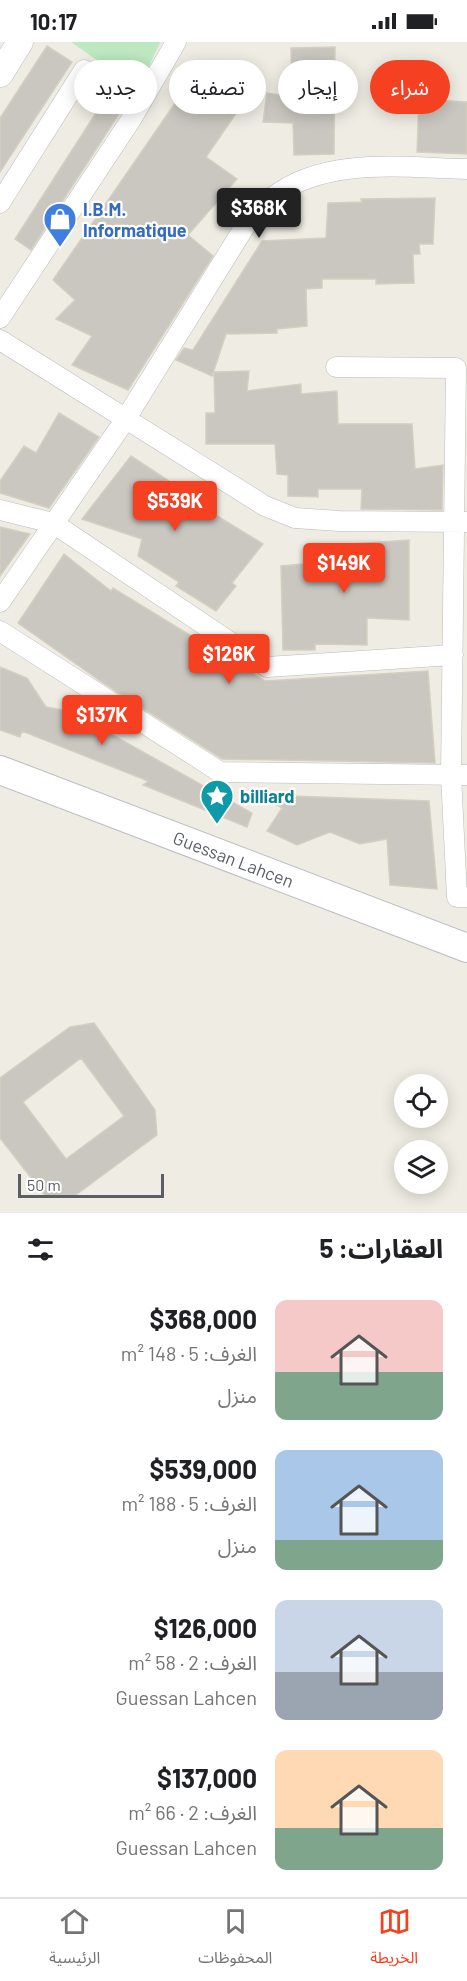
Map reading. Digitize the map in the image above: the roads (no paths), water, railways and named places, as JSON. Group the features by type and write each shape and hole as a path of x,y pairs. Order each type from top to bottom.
{"main road":[{"name":"Guessan Lahcen","path":"0,770 467,948"}],"street":[{"path":"0,74 20,42"},
{"path":"0,318 132,118 176,42"},
{"path":"0,203 74,86"},
{"path":"0,602 125,420 247,223 273,197 302,181 339,170 386,167 467,169"},
{"path":"0,340 265,506 295,518 339,521 460,522"},
{"path":"336,367 456,368 460,522 453,655 459,775 457,897 467,897"},
{"path":"0,510 53,524 267,666 453,655"},
{"path":"0,631 220,772 459,775"}],"place":[{"name":"I.B.M. Informatique","path":"60,248"},
{"name":"billiard","path":"217,825"}]}
